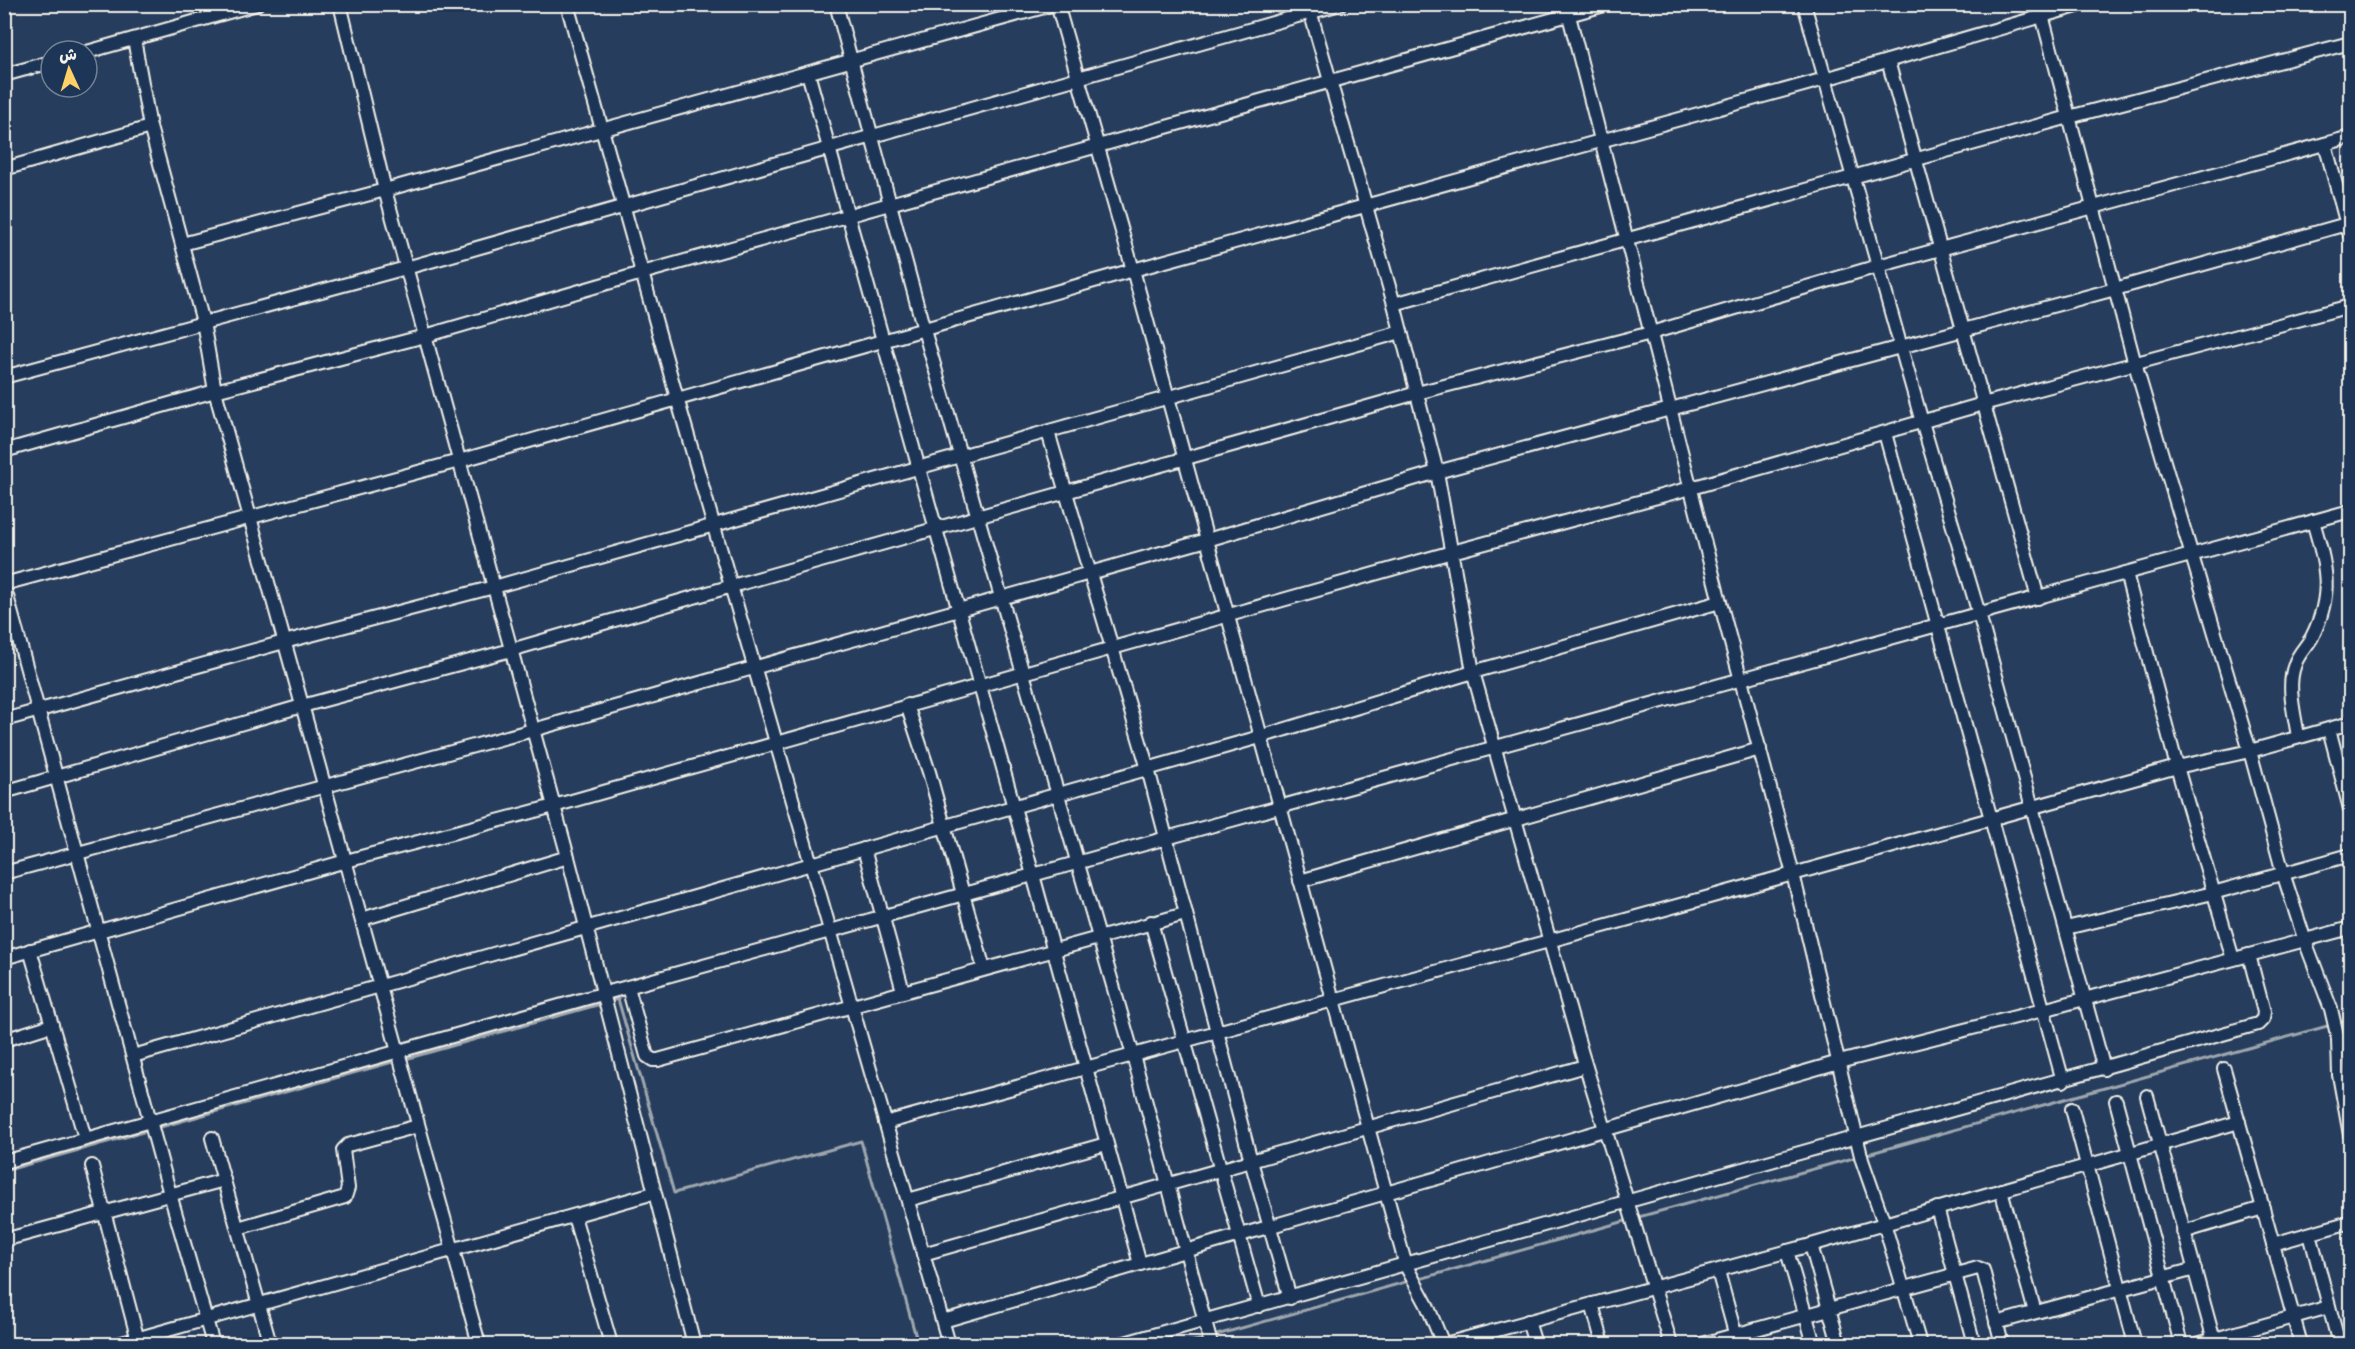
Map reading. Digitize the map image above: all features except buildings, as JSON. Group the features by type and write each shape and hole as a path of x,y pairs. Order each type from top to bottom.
{"street":[{"path":"99,49 232,8 257,4"},
{"path":"340,4 385,190 568,857 694,1344"},
{"path":"567,4 677,398 950,1344"},
{"path":"836,4 924,330 1133,1055 1212,1344"},
{"path":"182,244 808,74 1056,4 1133,270 1406,1266 1444,1344 1718,1271 2239,1122"},
{"path":"4,377 406,268 1078,78 1309,9 1340,4"},
{"path":"4,451 215,391 425,336 1330,81 1568,10 1608,4"},
{"path":"1804,4 1922,422 1979,614 2104,1069"},
{"path":"213,1344 4,585 459,461 1133,270 1825,79 1888,61 2041,10 2084,4"},
{"path":"1309,9 1394,304 1437,471 1473,672 1585,1066 1671,1344"},
{"path":"1568,10 1690,488 1793,874 1862,1160 1905,1288 1918,1344"},
{"path":"2041,10 2135,364 2250,751 2283,873 2305,941 2331,1009 2338,1039 2339,1075 2347,1097 2350,1135"},
{"path":"134,39 150,128 203,322 215,391 479,1344"},
{"path":"1394,304 2069,117 2350,43"},
{"path":"1888,61 2038,598"},
{"path":"4,75 39,65"},
{"path":"808,74 827,148 1034,875 1140,1264"},
{"path":"4,169 150,128"},
{"path":"4,792 1417,393 1651,333 1878,266 2350,137"},
{"path":"4,873 533,730 1207,540 1437,471 2349,228 2325,144"},
{"path":"4,958 346,861 554,806 1226,615 1690,488 1983,404 2350,306"},
{"path":"4,720 919,468 1401,332"},
{"path":"1048,432 1148,769 1251,1161 1290,1298"},
{"path":"1885,433 2063,1081"},
{"path":"4,1162 150,1119 2350,511"},
{"path":"2298,737 2291,688 2294,665 2312,637 2323,606 2327,582 2324,559 2313,521"},
{"path":"2126,573 2177,767 2233,959"},
{"path":"133,1056 1260,738 1473,672 1720,602"},
{"path":"907,705 964,894 984,969"},
{"path":"885,1123 2177,767 2250,751 2350,723"},
{"path":"2329,729 2350,809"},
{"path":"1300,881 1760,749"},
{"path":"864,849 903,991"},
{"path":"2066,928 2213,893 2350,855"},
{"path":"362,919 568,857"},
{"path":"628,987 647,1056 653,1060 1185,914"},
{"path":"1151,922 1260,1306"},
{"path":"943,1321 1385,1191 1839,1062 2350,928"},
{"path":"30,950 85,1138"},
{"path":"1121,1344 1406,1266 2259,1024 2264,1012 2249,955"},
{"path":"4,1040 52,1025"},
{"path":"923,1254 1585,1066"},
{"path":"2224,1069 2301,1344"},
{"path":"2147,1096 2214,1342"},
{"path":"2116,1101 2181,1344"},
{"path":"2072,1109 2135,1344"},
{"path":"238,1228 345,1197 348,1188 343,1149 348,1145 418,1126"},
{"path":"212,1138 270,1344"},
{"path":"908,1200 1106,1144"},
{"path":"92,1166 139,1342"},
{"path":"4,1240 224,1180"},
{"path":"2001,1190 2035,1312"},
{"path":"118,1344 139,1342 206,1320 654,1193"},
{"path":"1937,1208 1974,1344"},
{"path":"2183,1232 2263,1208"},
{"path":"574,1216 610,1344"},
{"path":"2273,1244 2350,1222"},
{"path":"2310,1234 2339,1344"},
{"path":"1811,1245 1839,1344"},
{"path":"1787,1251 1814,1344"},
{"path":"1702,1344 1737,1340 1829,1309 1978,1268 1983,1270 2002,1344"},
{"path":"1996,1323 2195,1269"},
{"path":"1718,1271 1737,1340"},
{"path":"1592,1304 1603,1344"},
{"path":"2197,1344 2214,1342 2329,1307"},
{"path":"1528,1321 1535,1344"}],"waterway":[{"path":"610,1001 618,999 674,1193 861,1141 918,1344"},
{"path":"402,1060 604,1003"},
{"path":"2338,1023 2350,1020"},
{"path":"1864,1155 2331,1025"},
{"path":"157,1128 396,1061"},
{"path":"4,1171 150,1130"},
{"path":"1635,1218 1857,1157"},
{"path":"1416,1280 1629,1220"},
{"path":"1213,1336 1409,1281"},
{"path":"1182,1344 1207,1338"}]}
